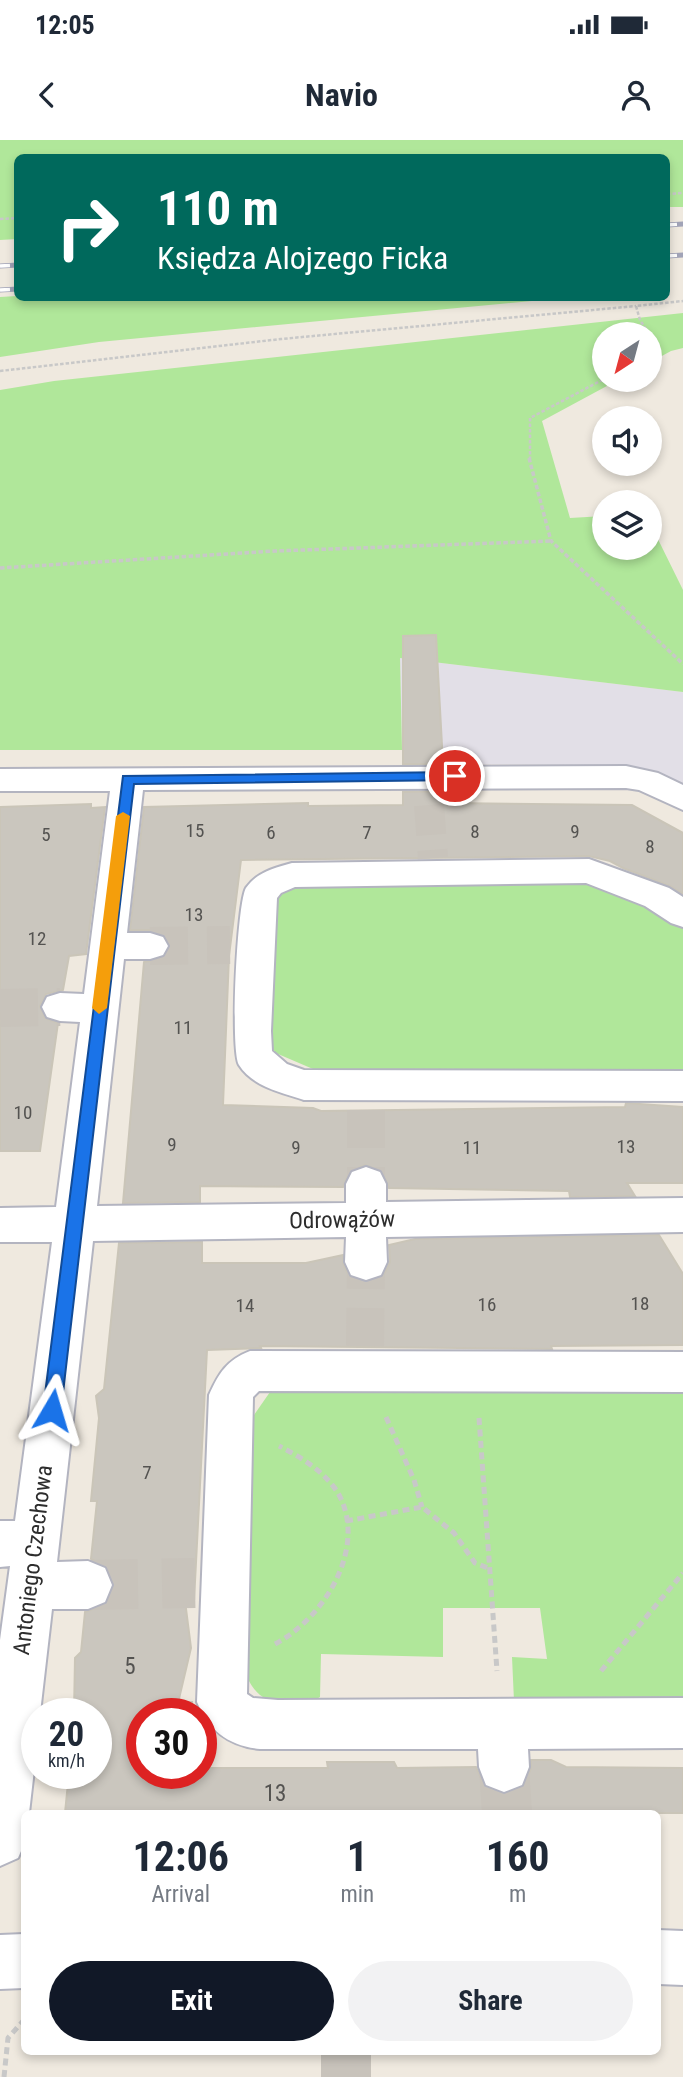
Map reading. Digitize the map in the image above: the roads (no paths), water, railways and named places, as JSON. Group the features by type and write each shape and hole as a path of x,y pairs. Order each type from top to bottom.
{"street":[{"path":"0,780 128,779 428,791 626,777 647,781 683,799"},
{"name":"Antoniego Czechowa","path":"0,1840 22,1558 75,1225 80,1008 107,946 128,779"},
{"path":"683,914 657,897 589,872 433,865 292,875 269,884 260,895 243,945 254,1058 274,1075 304,1085 366,1097 683,1086"},
{"path":"107,946 150,946"},
{"path":"366,1202 366,1262"},
{"name":"Odrowążów","path":"0,1225 75,1225 366,1202 683,1215"},
{"path":"683,1372 477,1372 364,1358 250,1371 238,1381 231,1395 231,1435 210,1583 223,1664 222,1702 230,1714 242,1722 502,1745 577,1724 683,1723"},
{"path":"22,1558 88,1585"},
{"path":"661,1957 683,1958"},
{"path":"0,1962 21,1961"}],"tunnel":[{"path":"429,805 433,858"},
{"path":"150,946 230,945"},
{"path":"0,1008 60,1007"},
{"path":"366,1110 366,1184"},
{"path":"365,1346 366,1262"},
{"path":"88,1585 195,1583"},
{"path":"504,1767 507,1810"},
{"path":"346,2055 346,2077"}],"railway":[{"path":"670,225 683,224"},
{"path":"670,256 683,255"},
{"path":"0,266 14,265"},
{"path":"0,290 14,289"}]}
